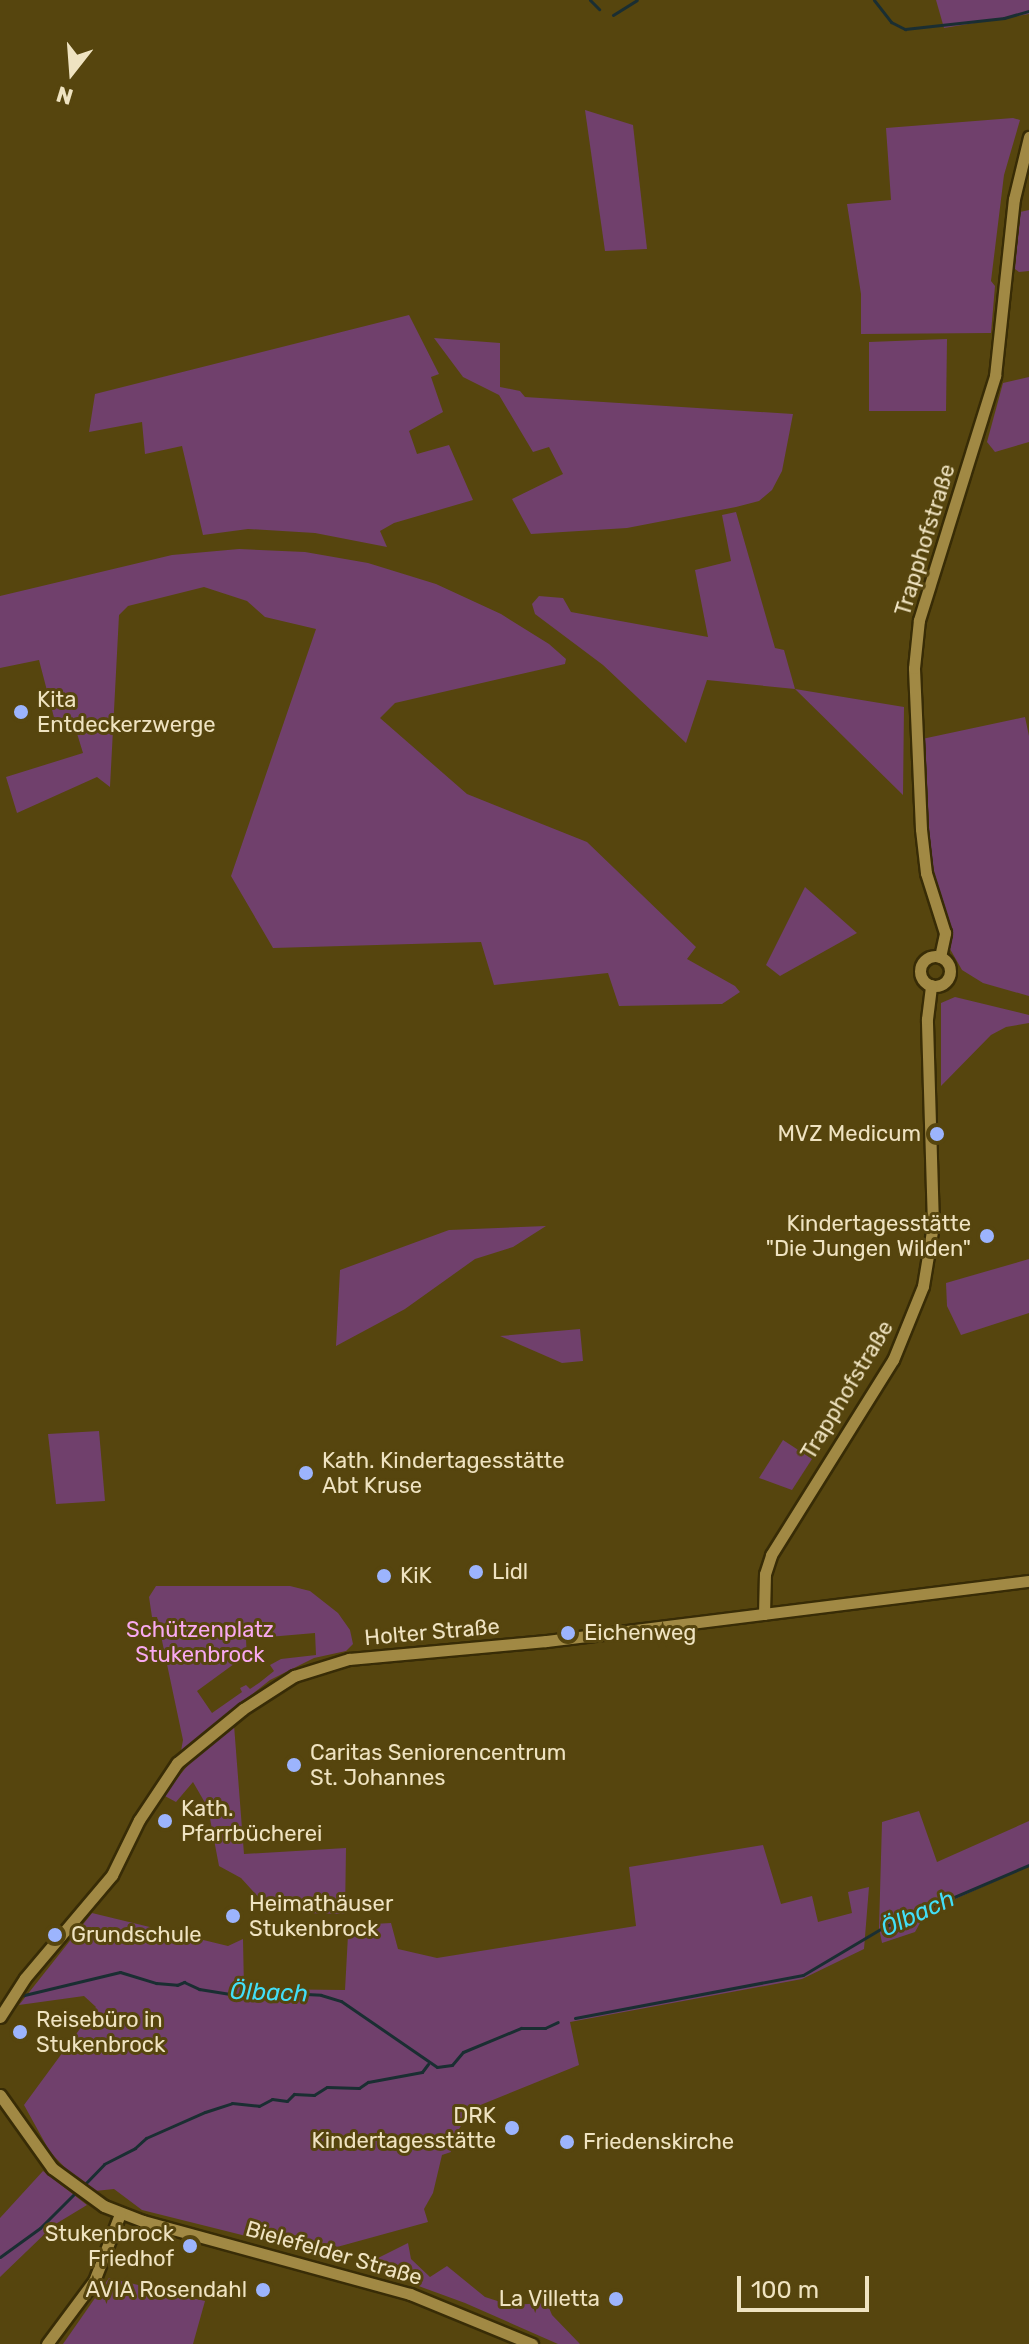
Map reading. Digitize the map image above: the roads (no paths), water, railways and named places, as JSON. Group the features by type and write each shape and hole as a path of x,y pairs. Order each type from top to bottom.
{"street":[{"name":"Trapphofstraße","path":"940,957 945,933 926,873 921,829 914,668 919,620 931,573 986,415 995,376 1012,211 1029,137"},
{"path":"932,956 940,957 950,968 949,977 938,985 931,985 924,980 922,964 932,956"},
{"name":"Trapphofstraße","path":"764,1614 765,1574 771,1555 893,1360 923,1286 933,1225 927,1019 931,985"},
{"name":"Holter Straße","path":"0,2017 11,1999 112,1875 145,1809 177,1763 243,1709 294,1676 349,1659 531,1643 1029,1581"},
{"name":"Bielefelder Straße","path":"0,2095 45,2160 70,2185 120,2214 385,2286 479,2320 532,2344"},
{"path":"47,2344 94,2281 120,2214"}],"waterway":[{"path":"590,0 599,9"},
{"path":"613,15 637,0"},
{"path":"874,0 891,22 905,29 1004,18 1029,11"},
{"name":"Ölbach","path":"575,2018 803,1975 884,1927 1029,1865"},
{"name":"Ölbach","path":"16,1997 120,1972 156,1983 177,1985 184,1982 199,1989 242,1996 286,1993 321,1995 341,2001 437,2067 452,2065 463,2052 521,2028 545,2028 558,2022"},
{"path":"83,2186 104,2164 135,2148 146,2138 205,2112 232,2103 259,2106 272,2099 287,2101 294,2094 314,2095 327,2087 359,2088 368,2082 422,2072 428,2064"},
{"path":"0,2257 40,2228 77,2191"}],"place":[{"name":"Kita Entdeckerzwerge","path":"21,712"},
{"name":"MVZ Medicum","path":"937,1134"},
{"name":"Kindertagesstätte \"Die Jungen Wilden\"","path":"987,1236"},
{"name":"Kath. Kindertagesstätte Abt Kruse","path":"306,1473"},
{"name":"Lidl","path":"476,1572"},
{"name":"KiK","path":"384,1576"},
{"name":"Eichenweg","path":"568,1633"},
{"name":"Caritas Seniorencentrum St. Johannes","path":"294,1765"},
{"name":"Kath. Pfarrbücherei","path":"165,1821"},
{"name":"Heimathäuser Stukenbrock","path":"233,1916"},
{"name":"Grundschule","path":"55,1935"},
{"name":"Reisebüro in Stukenbrock","path":"20,2032"},
{"name":"DRK Kindertagesstätte","path":"512,2128"},
{"name":"Friedenskirche","path":"567,2142"},
{"name":"Stukenbrock Friedhof","path":"190,2246"},
{"name":"AVIA Rosendahl","path":"263,2290"},
{"name":"La Villetta","path":"616,2299"}],"park label":[{"name":"Schützenplatz Stukenbrock","path":"200,1642"}]}
